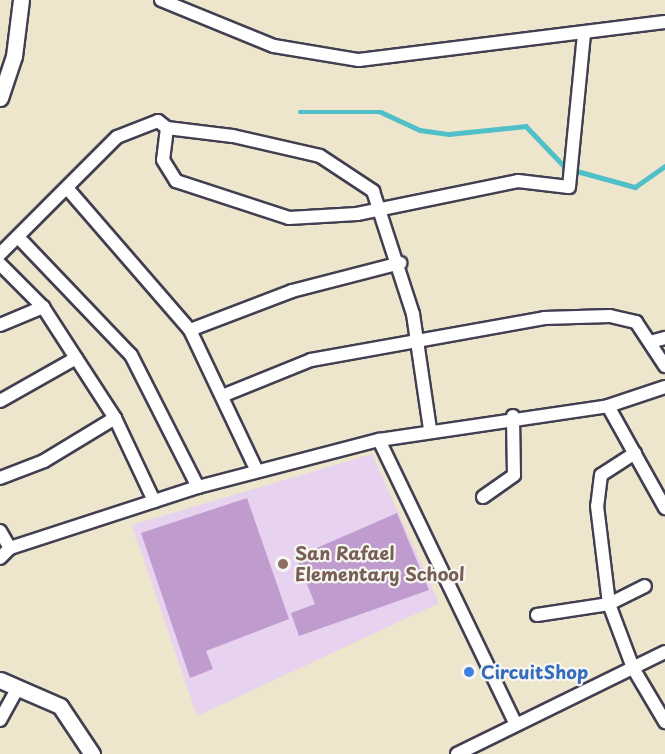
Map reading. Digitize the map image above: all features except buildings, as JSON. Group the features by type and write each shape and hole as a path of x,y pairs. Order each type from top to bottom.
{"street":[{"path":"0,98 14,56 21,0"},
{"path":"161,0 274,46 317,56 388,58 665,22"},
{"path":"167,129 163,160 176,181 193,190 289,218 383,208 518,181 569,187 573,174 584,34"},
{"path":"0,254 117,137 158,121 167,129 202,130 320,156 358,178 383,208 400,263 418,345 430,429"},
{"path":"67,188 190,330 256,469"},
{"path":"19,237 130,355 198,487"},
{"path":"190,330 292,291 400,263"},
{"path":"0,264 43,308 115,418 154,501"},
{"path":"0,326 43,308"},
{"path":"222,396 310,360 418,345 544,318 610,316 636,322 665,366"},
{"path":"650,342 665,338"},
{"path":"0,401 76,358"},
{"path":"0,558 10,548 256,469 430,429 513,416 608,406 665,387"},
{"path":"608,406 665,508"},
{"path":"483,497 514,475 513,416"},
{"path":"0,478 44,461 115,418"},
{"path":"379,440 516,726"},
{"path":"635,453 601,475 597,492 609,604 633,668 665,722"},
{"path":"0,531 10,548"},
{"path":"537,615 609,604 645,586"},
{"path":"457,754 665,652"},
{"path":"0,680 60,706 92,754"},
{"path":"0,720 18,688"}],"shaded area":[{"name":"San Rafael Elementary School","path":"372,454 439,603 197,716 132,525"}],"waterway":[{"path":"300,112 381,112 420,130 449,134 526,126 566,168 635,187 665,166"}],"place":[{"name":"San Rafael Elementary School","path":"283,564"},
{"name":"CircuitShop","path":"469,672"}]}
